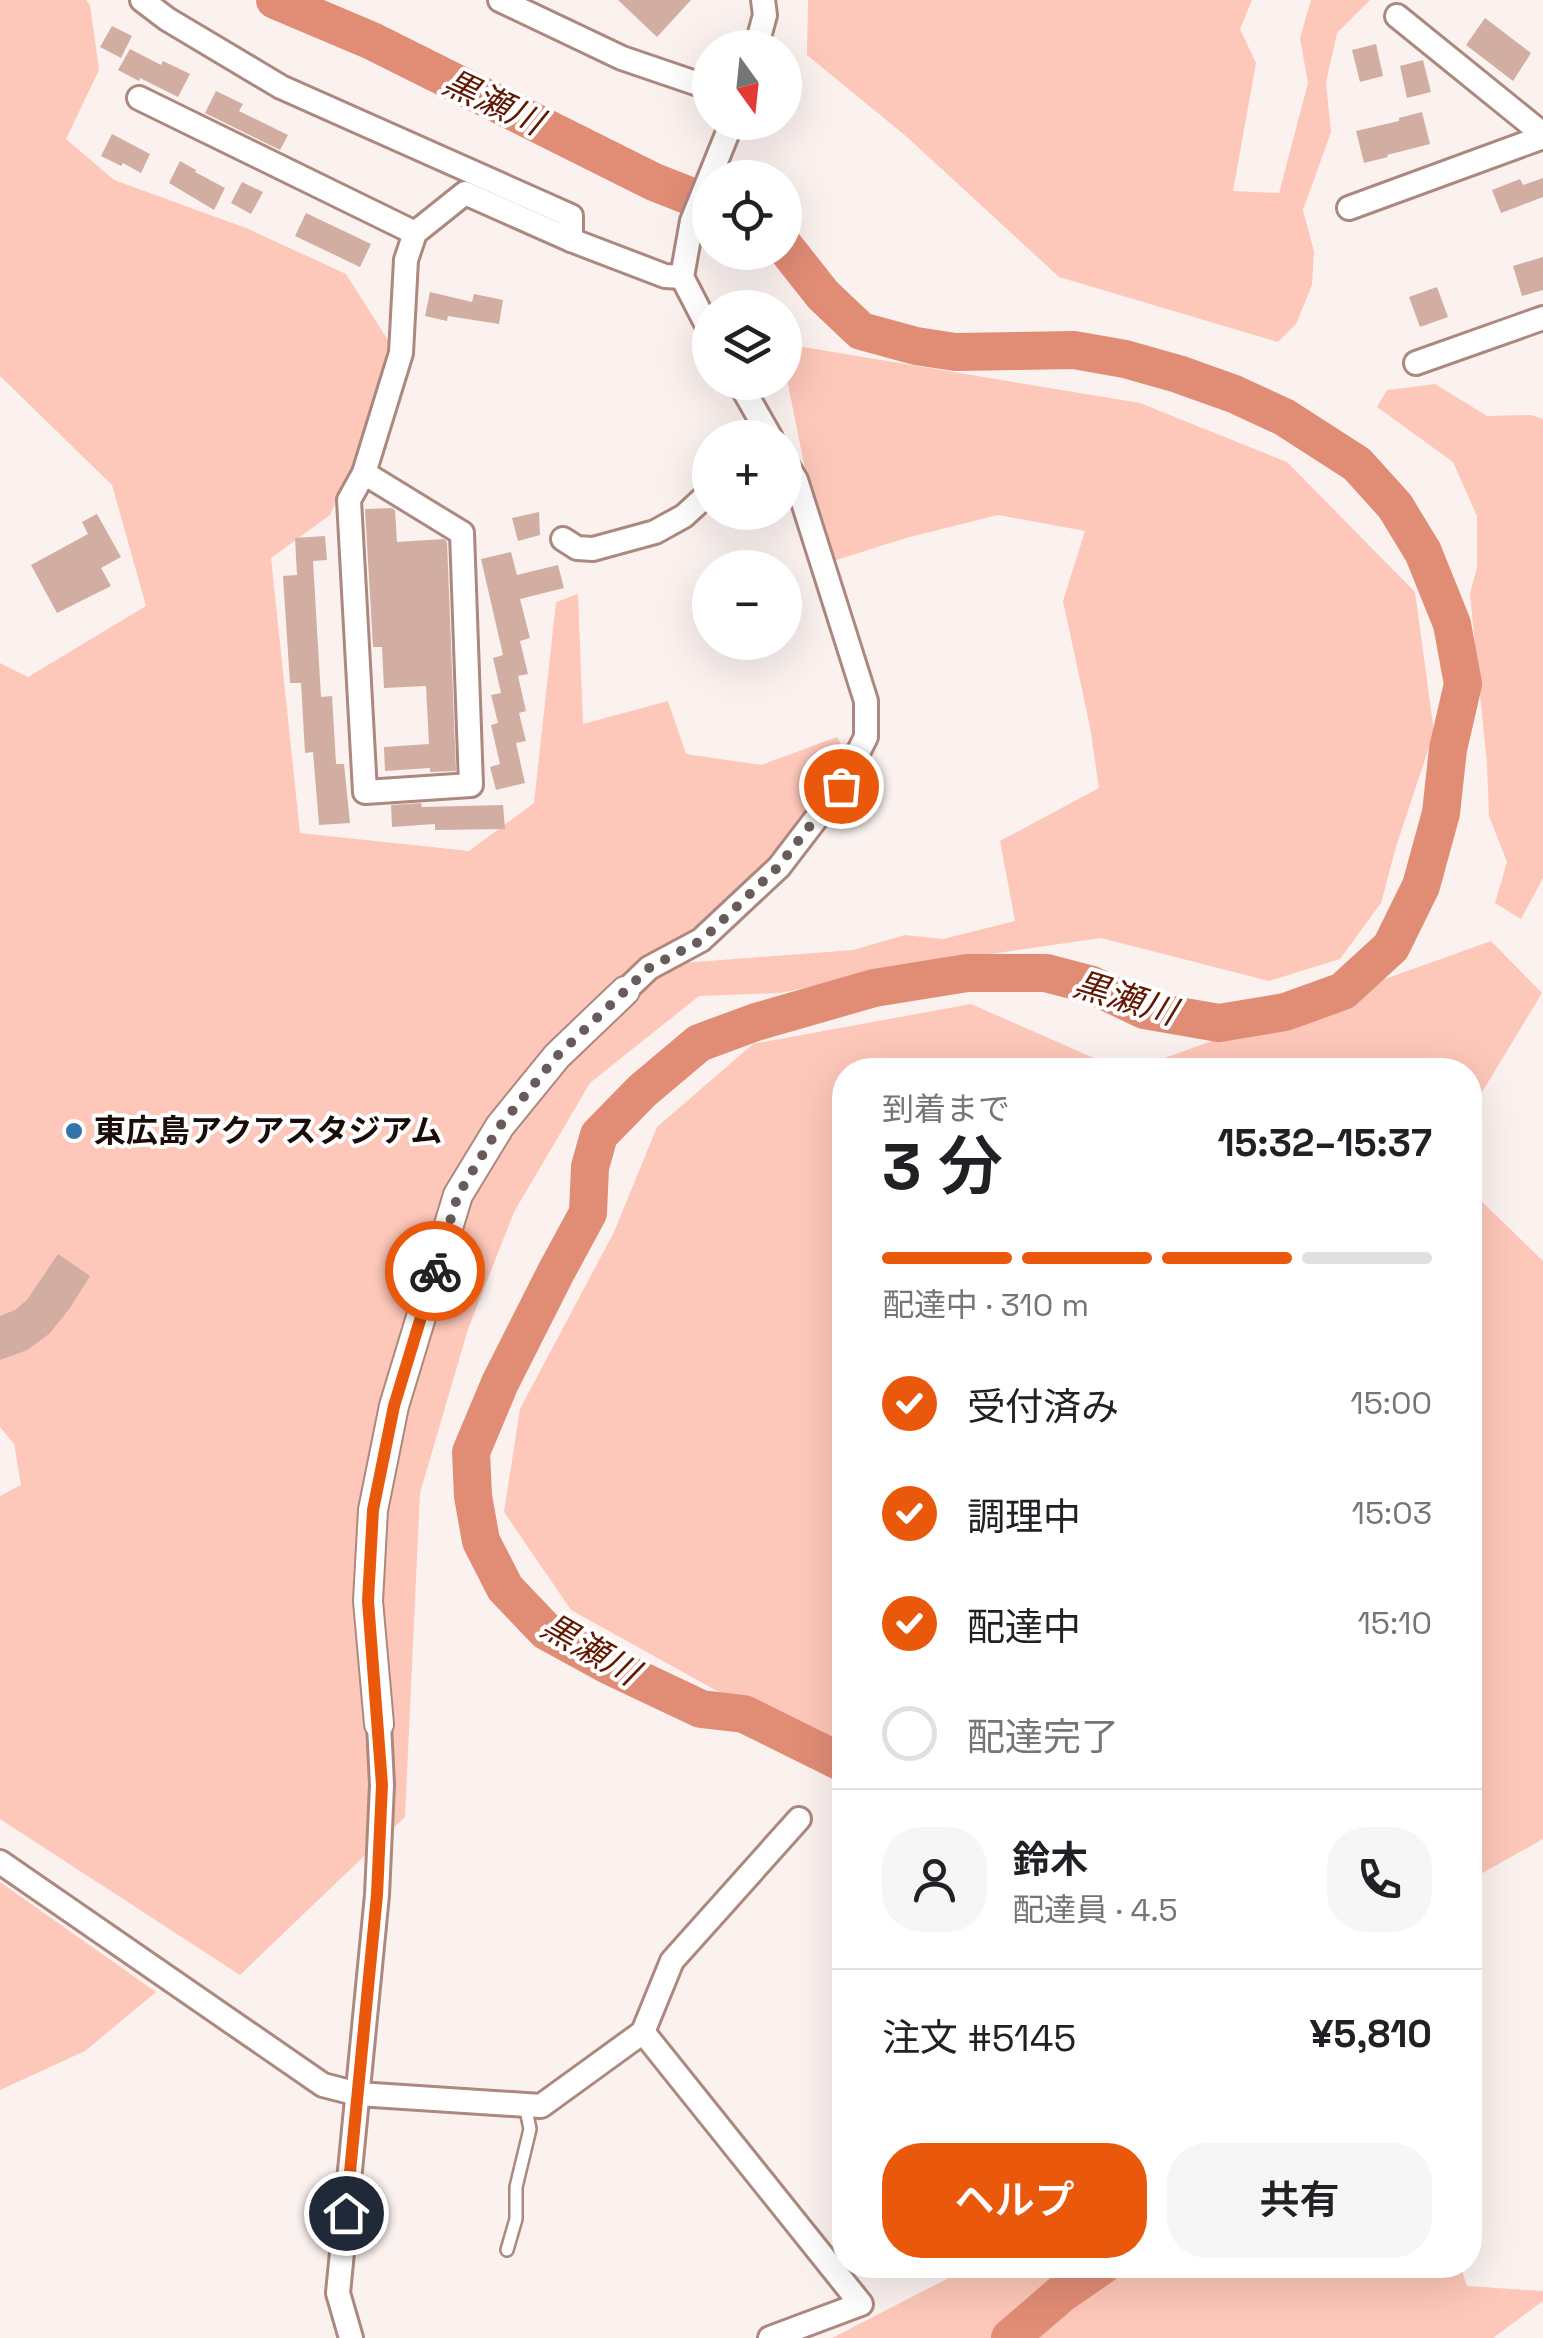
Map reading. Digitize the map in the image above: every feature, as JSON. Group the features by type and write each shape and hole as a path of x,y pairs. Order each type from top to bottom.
{"street":[{"path":"142,0 281,87 572,216 571,240"},
{"path":"500,0 536,7 622,58 692,82"},
{"path":"761,30 765,16 763,0"},
{"path":"1348,208 1542,137 1397,16"},
{"path":"140,98 416,233"},
{"path":"692,290 683,270 692,221 725,140"},
{"path":"364,472 462,532 471,785 366,792 349,500 364,472 401,353 406,260 416,233 465,193 665,276 683,270"},
{"path":"1416,363 1543,318"},
{"path":"351,2338 338,2293 377,1895 382,1785 368,1601 373,1510 394,1406 458,1195 500,1126 557,1056 649,968 702,940 778,867 841,786 866,737 866,701 802,499"},
{"path":"562,539 577,548 593,550 655,532 692,509"},
{"path":"0,1862 323,2085 358,2094 541,2106 643,2032 672,1961 799,1819"},
{"path":"643,2032 832,2268"},
{"path":"770,2338 861,2304 840,2278"}],"lane":[{"path":"507,2250 516,2219 516,2186 530,2128 525,2105"}],"shaded area":[{"path":"0,0 86,0 90,5 99,70 66,139 114,180 246,228 346,274 393,348 376,414 330,515 271,558 300,833 469,851 534,803 556,602 578,594 583,724 668,701 686,754 761,765 837,737 859,780 751,908 683,963 853,950 905,935 943,939 1015,921 1000,841 1099,788 1063,601 1085,531 998,515 824,564 802,454 802,420 795,420 791,400 802,400 802,347 1140,403 1287,462 1415,592 1434,732 1381,903 1340,959 1269,981 1101,938 956,959 779,993 699,996 590,1083 514,1212 468,1329 420,1493 405,1817 240,1975 0,1819 0,1496 21,1485 14,1444 0,1427 0,663 28,677 146,606 112,485 0,376"},
{"path":"808,0 1252,0 1240,29 1256,63 1233,191 1279,193 1308,83 1300,38 1311,0 1370,0 1337,33 1326,82 1331,132 1303,210 1314,252 1312,285 1296,324 1278,342 1059,277 907,137 807,55"},
{"path":"1435,384 1487,416 1531,415 1543,419 1543,878 1521,919 1495,903 1507,862 1489,816 1470,594 1477,567 1477,516 1453,462 1377,407 1387,390"},
{"path":"1491,941 1542,993 1482,1092 1482,1058 1164,1058"},
{"path":"971,1004 1094,1058 832,1058 832,1755 571,1610 504,1512 520,1409 614,1232 657,1127 753,1044"},
{"path":"1482,1202 1543,1261 1543,1839 1482,1873"},
{"path":"0,1882 156,1992 85,2051 0,2090"},
{"path":"949,2278 1464,2278 1467,2286 1543,2291 1543,2301 1493,2338 832,2338"}],"building":[{"path":"618,0 691,0 657,37"},
{"path":"1485,18 1531,53 1513,81 1466,45"},
{"path":"112,26 132,36 121,58 100,47"},
{"path":"1376,44 1383,76 1360,82 1352,50"},
{"path":"130,49 190,74 178,97 118,70"},
{"path":"1423,60 1431,92 1407,98 1400,66"},
{"path":"216,91 243,104 239,111 288,135 280,150 205,113"},
{"path":"1422,112 1430,144 1364,163 1356,131"},
{"path":"112,134 150,154 141,173 101,156"},
{"path":"180,161 225,188 214,210 169,183"},
{"path":"1543,178 1543,197 1501,213 1492,190 1520,179 1523,185"},
{"path":"242,182 263,192 251,214 231,203"},
{"path":"306,213 371,244 360,267 295,236"},
{"path":"1543,257 1543,290 1522,296 1513,266"},
{"path":"1437,287 1448,317 1420,327 1409,297"},
{"path":"430,292 472,302 474,294 503,300 499,324 425,316"},
{"path":"392,508 397,542 447,542 456,771 385,771 384,747 429,744 426,686 384,688 382,647 373,647 365,509"},
{"path":"539,512 540,535 518,541 512,518"},
{"path":"97,514 121,557 101,568 111,586 57,613 31,565 88,534 82,522"},
{"path":"325,536 327,560 313,561 321,697 332,696 336,764 344,764 350,823 319,825 313,752 305,753 301,683 290,683 283,576 297,575 295,538"},
{"path":"511,552 517,575 558,565 564,588 520,599 530,638 520,641 528,674 518,676 526,711 519,713 526,741 516,743 525,783 496,790 490,767 500,764 491,725 498,723 491,695 501,693 493,658 503,655 481,559"},
{"path":"421,803 422,807 503,805 505,829 435,830 435,824 392,827 391,805"},
{"path":"58,1254 90,1276 49,1334 27,1350 0,1360 0,1316 27,1300"}],"waterway":[{"name":"黒瀬川","path":"275,0 372,41 654,182 692,197"},
{"name":"黒瀬川","path":"802,268 861,331 955,352 1074,350 1125,359 1234,394 1284,417 1357,464 1395,506 1423,552 1452,624 1463,684 1448,749 1441,813 1421,886 1391,947 1343,991 1285,1012 1219,1023 1144,1010 1092,985 1046,973 967,973 874,988 699,1043 642,1091 599,1135 590,1167 588,1213 500,1383 471,1452 481,1541 505,1588 546,1631 701,1709 744,1714 832,1758"},
{"name":"黒瀬川","path":"1010,2338 1084,2278"}],"way so far":[{"path":"435,1271 458,1195 500,1126 557,1056 649,968 702,940 778,867 841,786"}],"place":[{"name":"東広島アクアスタジアム","path":"74,1131"}],"route":[{"path":"346,2213 377,1895 382,1785 368,1601 373,1510 394,1406 435,1271"}]}
